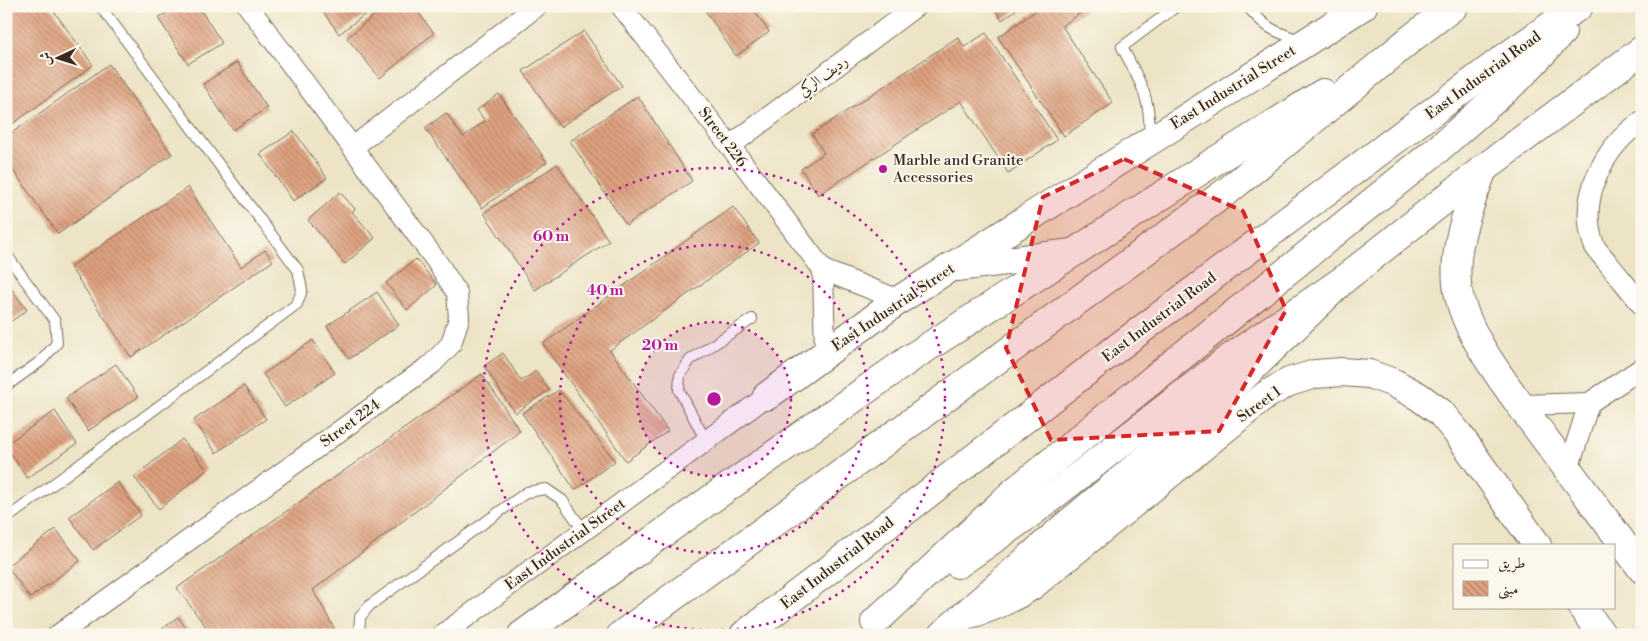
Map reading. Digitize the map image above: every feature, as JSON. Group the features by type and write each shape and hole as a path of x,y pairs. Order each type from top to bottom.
{"main road":[{"name":"East Industrial Street","path":"767,396 899,300 1363,6"},
{"path":"621,635 1230,189 1413,37 1454,6"},
{"name":"East Industrial Road","path":"744,635 1117,348 1503,59 1579,6"},
{"path":"868,629 1015,491 1438,150 1520,77 1587,6"},
{"path":"522,635 911,358 1212,163 1413,37"},
{"path":"868,629 1030,513 1227,360 1343,280 1483,169 1642,50"},
{"path":"1483,169 1466,214 1458,247 1457,283 1464,311 1476,339 1520,405 1642,569"},
{"path":"949,268 1072,253"},
{"path":"942,635 1063,528 1239,381 1343,280"},
{"name":"Street 1","path":"966,615 985,611 1000,605 1033,585 1266,395 1289,382 1315,374 1342,372 1368,374 1394,383 1418,396 1440,412 1459,435 1536,544"}],"street":[{"name":"Street 224","path":"58,635 432,364 451,344 459,318 457,292 438,262 248,6"},
{"path":"353,147 537,6"},
{"name":"Street 226","path":"621,6 823,270"},
{"name":"رديف الركي","path":"730,146 916,6"},
{"path":"1642,121 1628,131 1604,159 1592,188 1588,214 1595,246 1642,305"},
{"path":"825,354 823,270 899,300"},
{"path":"1520,405 1589,403 1642,368"},
{"name":"East Industrial Street","path":"442,635 767,396"},
{"path":"1568,470 1589,403"}],"lane":[{"path":"6,519 297,304 302,290 298,270 100,6"},
{"path":"1148,141 1149,111 1144,89 1122,47 1177,6"},
{"path":"1247,6 1262,24 1278,33 1306,42"},
{"path":"6,254 55,321 56,344 41,361 6,386"},
{"path":"706,441 678,390 680,375 690,360 752,319"},
{"path":"359,635 360,617 370,605 527,492 546,489 562,500 584,531"}],"highlighted area":[{"path":"1124,159 1243,211 1286,310 1219,431 1051,440 1006,348 1043,197"}],"building":[{"path":"6,6 50,6 93,65 6,129"},
{"path":"176,6 198,6 222,43 188,64 158,18"},
{"path":"319,6 376,6 339,34"},
{"path":"385,6 413,6 434,33 380,78 347,38"},
{"path":"702,6 751,6 769,32 736,56"},
{"path":"993,6 1021,6 1002,20"},
{"path":"1039,6 1091,6 1062,26 1113,103 1064,136 998,37 1040,8"},
{"path":"584,31 622,86 560,127 523,71"},
{"path":"986,33 1057,140 1008,173 961,101 818,195 801,169 824,153 812,134 958,37 964,47"},
{"path":"237,62 267,108 233,130 203,84"},
{"path":"109,64 172,154 58,234 6,160 6,137"},
{"path":"499,94 547,162 482,208 425,128 446,113 463,137 485,121 477,110"},
{"path":"638,96 692,181 626,225 570,141"},
{"path":"294,131 327,178 293,201 260,154"},
{"path":"557,164 609,241 535,290 484,213"},
{"path":"188,187 241,267 265,250 273,261 131,357 70,267"},
{"path":"340,192 355,209 352,212 375,238 345,264 308,220"},
{"path":"733,207 759,243 610,350 668,431 626,461 543,344"},
{"path":"416,259 437,285 407,310 386,283"},
{"path":"6,281 27,310 6,325"},
{"path":"377,292 399,325 349,359 327,326"},
{"path":"313,340 335,373 285,407 263,374"},
{"path":"503,353 521,381 536,371 549,390 515,413 484,366"},
{"path":"116,364 138,397 88,431 66,398"},
{"path":"482,374 520,431 313,590 338,635 212,635 177,588"},
{"path":"244,386 266,419 216,453 194,420"},
{"path":"559,390 615,461 575,490 522,413"},
{"path":"55,411 77,444 27,478 6,447 6,444"},
{"path":"182,439 207,470 159,509 134,477"},
{"path":"118,482 141,515 93,550 69,517"},
{"path":"56,529 80,561 30,598 7,566"},
{"path":"178,617 191,635 154,635"}],"place":[{"name":"Marble and Granite Accessories","path":"883,169"}]}
